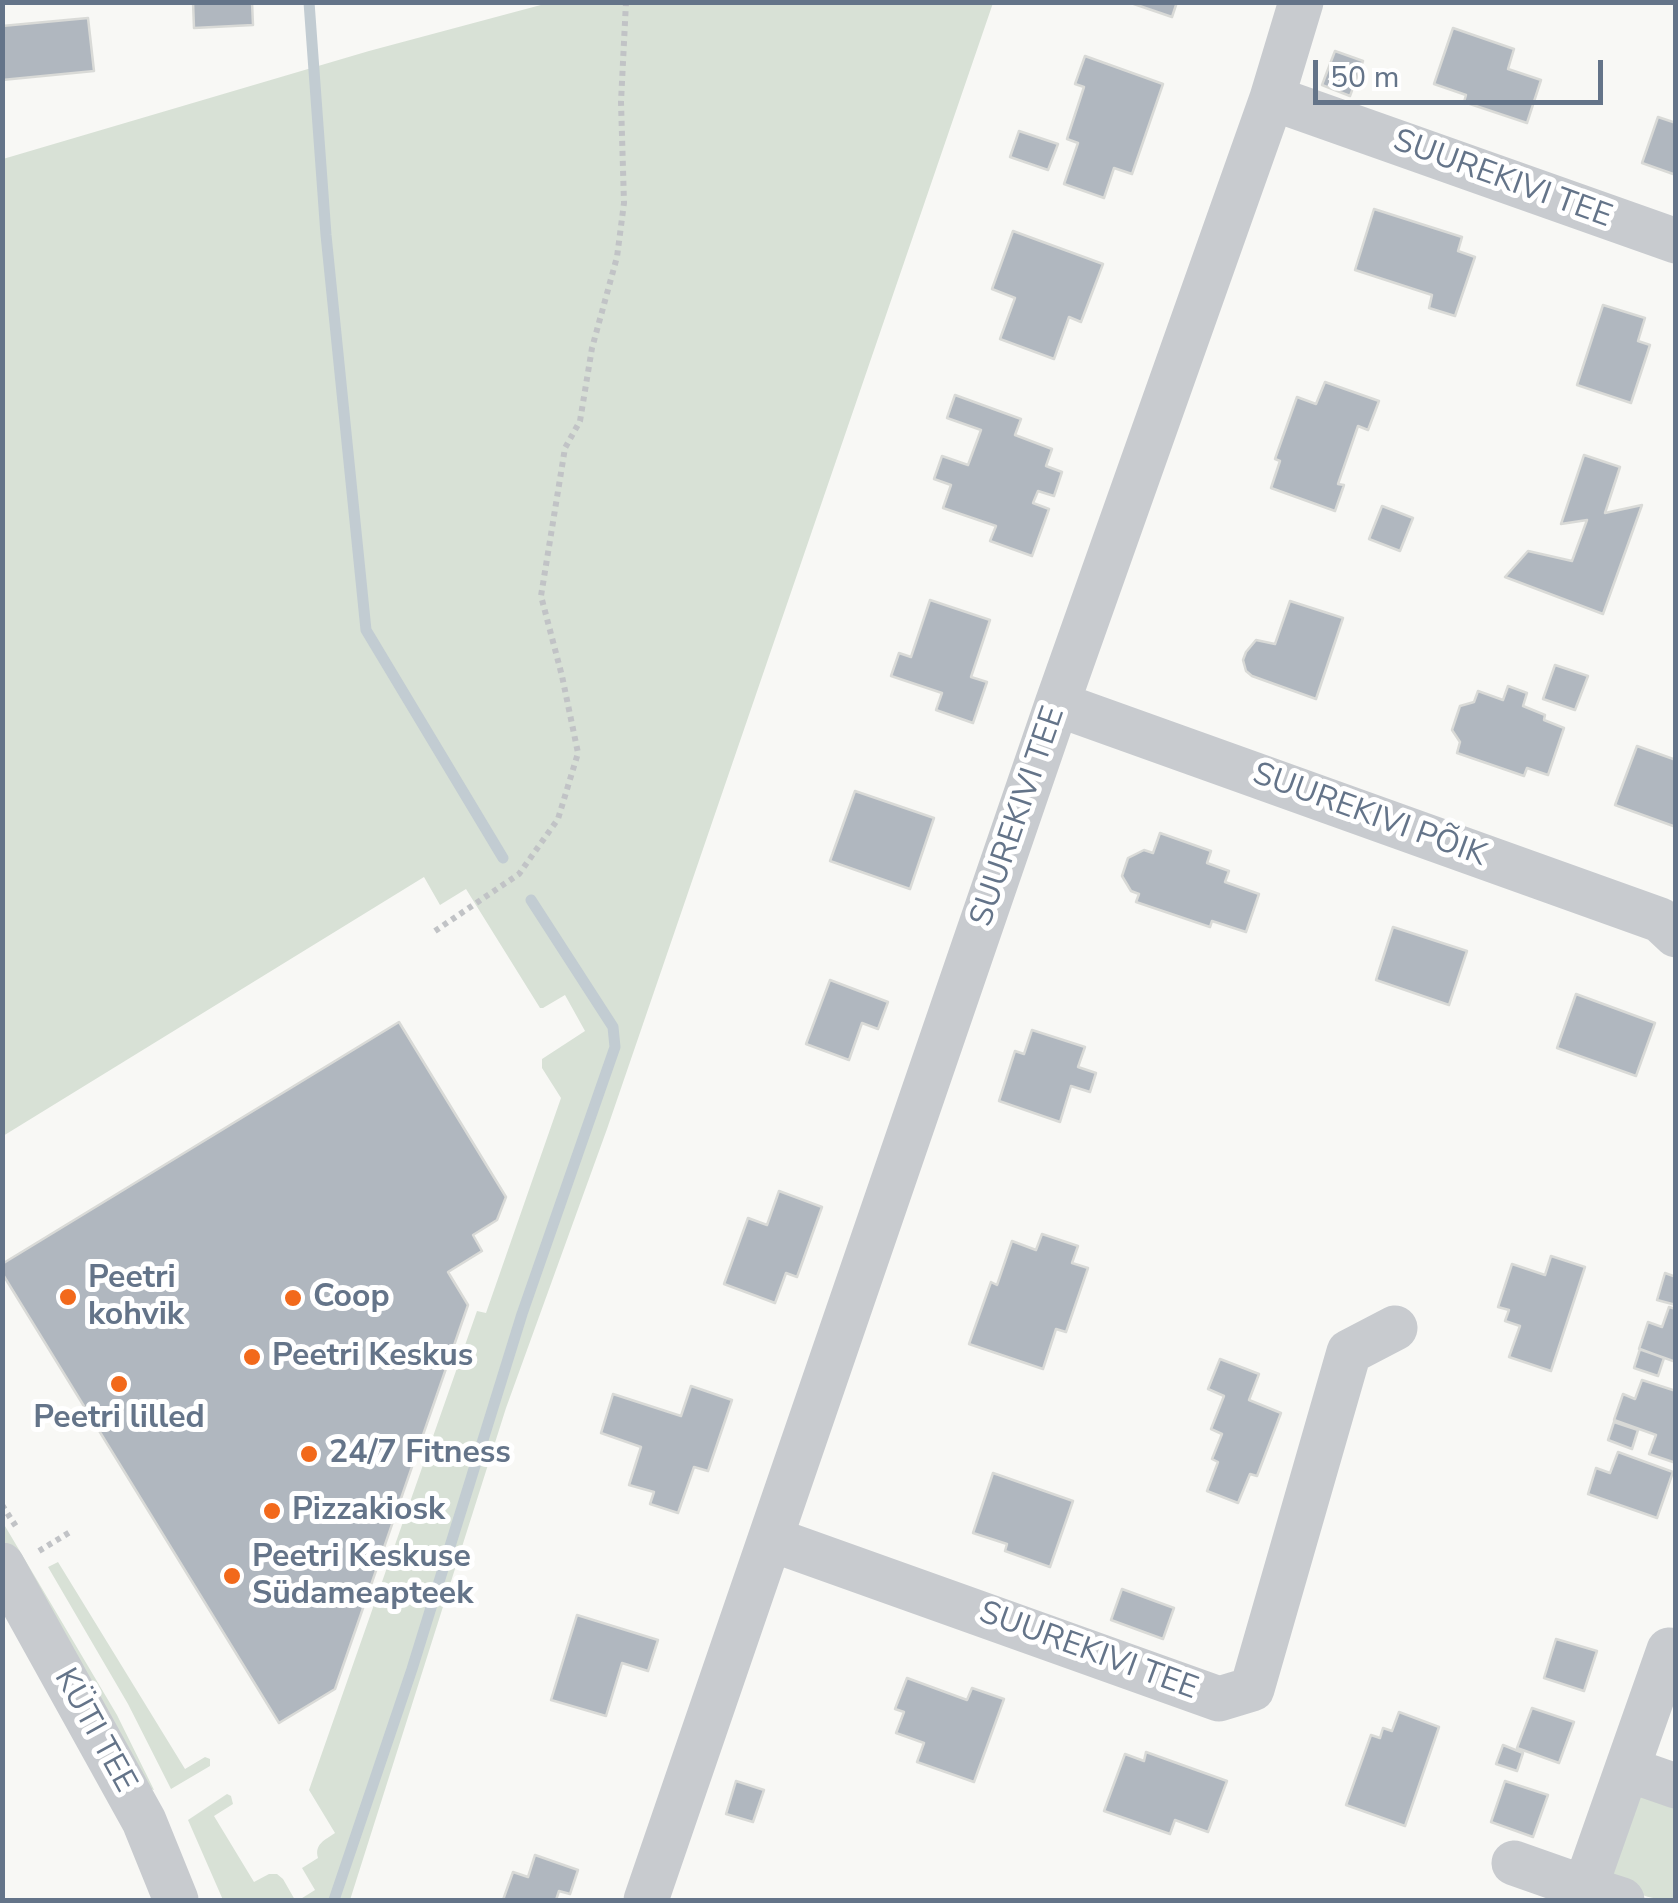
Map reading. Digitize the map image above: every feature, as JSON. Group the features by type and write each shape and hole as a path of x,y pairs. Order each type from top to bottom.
{"street":[{"name":"SUUREKIVI TEE","path":"646,1900 1057,704 1272,98 1301,2"},
{"name":"SUUREKIVI TEE","path":"1272,98 1676,242"},
{"name":"SUUREKIVI PÕIK","path":"1057,704 1660,920 1676,935"},
{"name":"SUUREKIVI TEE","path":"771,1539 1220,1699 1252,1689 1350,1352 1396,1328"},
{"name":"KÜTI TEE","path":"18,1560 144,1822 176,1900"},
{"path":"1514,1864 1604,1894 1627,1768 1669,1650"},
{"path":"1627,1768 1676,1786"}],"path":[{"path":"436,931 519,874 558,819 578,753 541,596 565,448 580,421 592,348 617,257 624,203 620,102 626,2"},
{"path":"18,1560 70,1532"}],"shaded area":[{"path":"552,2 993,3 607,1129 506,1408 350,1900 299,1900 315,1890 302,1868 318,1858 319,1846 335,1833 309,1790 477,1311 486,1313 561,1098 542,1068 542,1059 585,1031 565,995 540,1008 466,889 440,905 424,877 3,1136 3,159 369,51"},
{"path":"2,1521 117,1715 154,1790 147,1788 3,1539"},
{"path":"58,1562 185,1769 205,1757 210,1759 210,1766 171,1789 128,1704 48,1567"},
{"path":"1640,1792 1675,1795 1675,1900 1639,1894 1623,1885 1612,1871"},
{"path":"227,1794 233,1804 214,1816 254,1882 277,1874 295,1900 223,1900 188,1820"}],"building":[{"path":"193,2 252,2 253,25 194,28"},
{"path":"1128,2 1177,2 1172,17"},
{"path":"88,18 94,71 2,80 2,26"},
{"path":"1453,28 1514,49 1508,69 1541,80 1527,123 1464,102 1466,95 1434,84"},
{"path":"1335,51 1363,61 1350,96 1322,85"},
{"path":"1085,56 1163,84 1132,174 1114,168 1104,198 1064,184 1078,143 1067,139 1084,87 1075,84"},
{"path":"1658,117 1676,123 1676,175 1642,163"},
{"path":"1019,131 1058,144 1048,170 1010,157"},
{"path":"1374,209 1462,237 1458,251 1475,257 1455,316 1429,308 1432,295 1355,270"},
{"path":"1013,231 1103,264 1081,322 1069,317 1054,359 1000,339 1015,298 992,289"},
{"path":"1603,305 1645,318 1638,341 1650,345 1631,403 1577,385"},
{"path":"1325,382 1379,401 1368,430 1358,426 1338,484 1344,485 1335,511 1271,488 1280,461 1275,459 1297,397 1316,404"},
{"path":"955,395 1021,419 1015,435 1052,449 1046,466 1062,472 1054,496 1038,491 1033,503 1049,509 1032,556 990,541 996,526 943,508 951,485 934,479 942,456 968,465 981,430 947,418"},
{"path":"1584,455 1620,467 1605,513 1642,505 1603,614 1505,577 1528,551 1572,561 1587,520 1561,524"},
{"path":"1382,506 1413,518 1400,551 1369,539"},
{"path":"930,600 990,620 971,677 987,682 973,723 936,710 942,693 891,676 899,653 911,657"},
{"path":"1290,601 1343,618 1316,699 1252,676 1243,660 1256,640 1275,644"},
{"path":"1555,665 1588,676 1575,710 1543,699"},
{"path":"1508,686 1527,693 1523,706 1564,728 1548,775 1527,768 1524,776 1457,753 1460,742 1452,730 1460,706 1474,702 1478,691 1503,700"},
{"path":"1637,746 1676,760 1676,827 1615,805"},
{"path":"855,791 934,818 910,889 830,861"},
{"path":"1160,833 1211,851 1207,863 1229,871 1225,882 1259,894 1246,932 1212,921 1210,927 1136,902 1139,894 1131,891 1122,876 1128,858 1144,850 1153,853"},
{"path":"1393,927 1467,951 1449,1005 1376,980"},
{"path":"830,980 888,1002 878,1029 862,1023 849,1060 806,1044"},
{"path":"1576,994 1655,1023 1636,1076 1557,1048"},
{"name":"Peetri Keskus","path":"399,1022 506,1197 497,1220 473,1235 482,1251 448,1272 468,1305 335,1689 279,1723 2,1273 2,1264"},
{"path":"1032,1030 1085,1047 1078,1067 1096,1073 1090,1092 1071,1086 1060,1122 999,1101 1015,1051 1024,1054"},
{"path":"779,1191 822,1207 797,1277 786,1273 775,1303 724,1284 748,1218 767,1225"},
{"path":"1042,1234 1078,1246 1072,1263 1088,1268 1066,1332 1056,1329 1043,1369 969,1344 991,1282 997,1285 1012,1241 1036,1250"},
{"path":"1551,1256 1585,1267 1551,1371 1509,1357 1520,1326 1505,1321 1509,1310 1498,1307 1512,1264 1545,1275"},
{"path":"1665,1273 1676,1277 1676,1305 1657,1300"},
{"path":"1669,1307 1676,1309 1676,1362 1639,1349 1648,1322 1662,1327"},
{"path":"1640,1349 1664,1358 1658,1376 1634,1368"},
{"path":"1220,1359 1259,1374 1249,1400 1281,1413 1257,1476 1250,1474 1238,1503 1207,1491 1218,1462 1212,1459 1222,1434 1211,1429 1224,1396 1208,1389"},
{"path":"1642,1380 1676,1391 1676,1463 1649,1454 1656,1435 1614,1420 1623,1394 1635,1399"},
{"path":"691,1386 732,1400 708,1471 694,1467 678,1513 650,1504 654,1492 629,1485 641,1447 601,1433 613,1394 681,1416"},
{"path":"1614,1422 1638,1430 1632,1449 1608,1440"},
{"path":"1618,1452 1673,1472 1657,1518 1588,1494 1596,1468 1610,1473"},
{"path":"993,1473 1073,1501 1050,1567 1005,1551 1007,1544 973,1533"},
{"path":"1122,1589 1174,1608 1163,1639 1111,1620"},
{"path":"577,1615 658,1640 648,1671 622,1663 606,1716 551,1700"},
{"path":"1556,1639 1597,1651 1584,1691 1544,1678"},
{"path":"907,1678 967,1700 972,1688 1004,1699 974,1782 917,1762 924,1743 896,1733 904,1712 895,1709"},
{"path":"1532,1708 1574,1722 1559,1763 1517,1748"},
{"path":"1399,1712 1439,1727 1405,1826 1346,1805 1371,1735 1380,1738 1383,1728 1392,1731"},
{"path":"1503,1745 1523,1753 1517,1771 1496,1764"},
{"path":"1146,1752 1227,1781 1208,1832 1175,1820 1170,1834 1104,1811 1125,1754 1144,1761"},
{"path":"736,1781 764,1790 753,1822 726,1814"},
{"path":"1505,1781 1548,1795 1533,1837 1491,1822"},
{"path":"535,1855 578,1870 570,1894 559,1891 556,1900 503,1900 513,1872 528,1877"}],"waterway":[{"path":"309,2 326,235 366,630 503,858"},
{"path":"334,1900 412,1669 522,1314 615,1047 613,1027 531,900"}],"place":[{"name":"Peetri kohvik","path":"68,1297"},
{"name":"Coop","path":"293,1298"},
{"name":"Peetri Keskus","path":"252,1357"},
{"name":"Peetri lilled","path":"119,1384"},
{"name":"24/7 Fitness","path":"309,1454"},
{"name":"Pizzakiosk","path":"272,1511"},
{"name":"Peetri Keskuse Südameapteek","path":"232,1576"}]}
